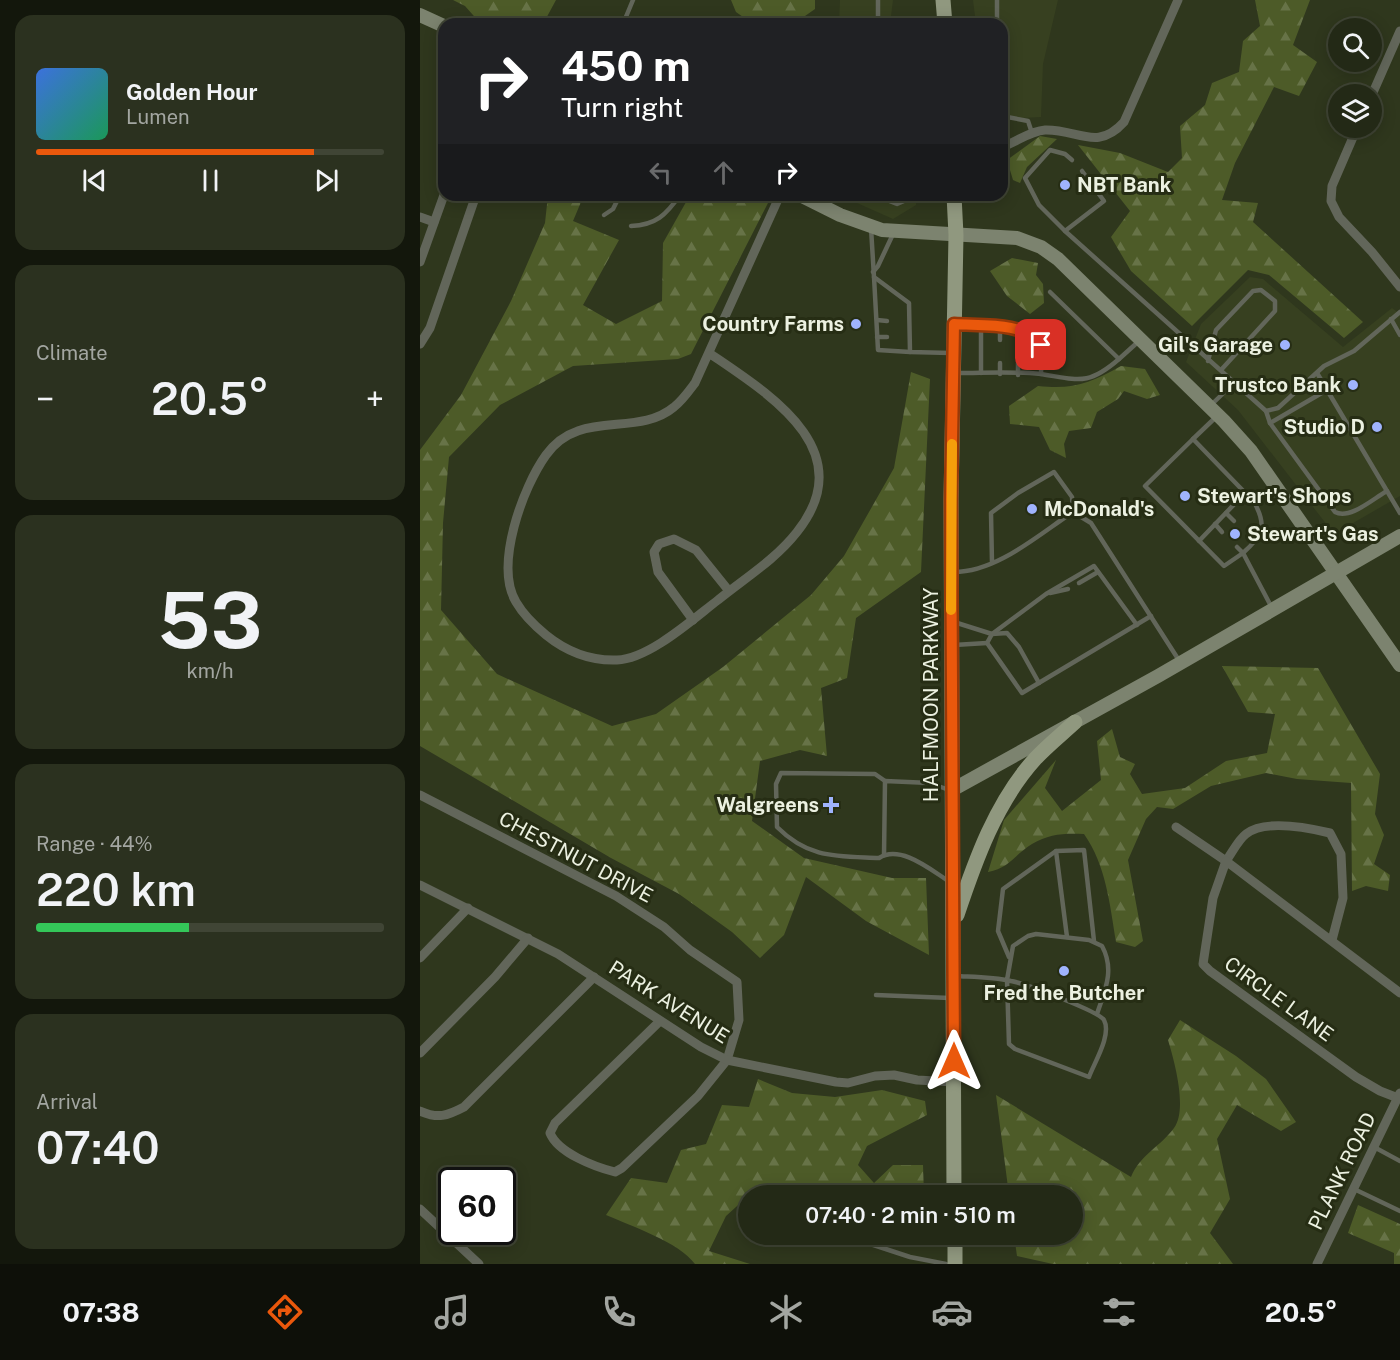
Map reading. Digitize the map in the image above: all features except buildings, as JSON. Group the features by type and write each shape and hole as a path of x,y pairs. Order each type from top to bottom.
{"main road":[{"path":"943,0 944,18"},
{"name":"HALFMOON PARKWAY","path":"954,201 956,235 951,572 954,1185"},
{"path":"953,930 976,860 1012,791 1034,760 1075,722"},
{"path":"955,1245 955,1264"}],"street":[{"path":"1008,144 1032,133 1046,130 1101,138 1114,132 1124,122 1178,0"},
{"path":"420,15 438,23"},
{"path":"1377,84 1400,31"},
{"path":"1354,138 1332,186 1331,201 1339,217 1372,252 1400,287"},
{"path":"420,262 442,201"},
{"path":"420,344 430,328 474,201"},
{"path":"709,353 750,381 793,417 814,449 819,472 816,500 797,532 751,576 663,641 632,658 618,661 578,655 555,642 535,626 515,601 507,572 519,512 531,479 556,443 587,427 649,419 674,408 695,383 777,201"},
{"path":"814,201 871,226 894,231 1017,238 1041,247 1058,260 1214,411 1251,451 1400,664"},
{"path":"420,217 434,222"},
{"path":"952,790 1180,663 1400,536"},
{"path":"693,620 658,572 654,552 659,544 674,539 696,550 729,591"},
{"name":"CHESTNUT DRIVE","path":"420,795 616,896 664,927 707,963 737,982 740,1020 727,1060"},
{"path":"1226,861 1245,834 1258,828 1301,826 1330,832 1341,854 1343,898 1332,940"},
{"path":"1176,827 1226,861 1400,993"},
{"name":"CIRCLE LANE","path":"1226,861 1213,898 1203,964 1356,1077 1380,1091 1399,1095"},
{"name":"PARK AVENUE","path":"420,885 528,938 594,976 701,1047 727,1060 836,1082 848,1083 874,1076 894,1075 917,1080 954,1082"},
{"path":"420,958 468,908"},
{"path":"420,1053 495,977 528,938"},
{"path":"420,1111 433,1117 446,1117 464,1107 594,976"},
{"path":"660,1021 555,1123 550,1133 559,1146 606,1170 615,1172 698,1096 727,1060"},
{"name":"PLANK ROAD","path":"1317,1264 1399,1095"},
{"path":"420,1209 480,1264"}],"lane":[{"path":"625,18 633,0"},
{"path":"878,0 878,18"},
{"path":"997,0 997,18"},
{"path":"1008,117 1028,121 1032,133"},
{"path":"1072,160 1065,154 1050,150 1025,178 1039,205 1208,361 1266,411 1270,423 1335,512 1340,515 1349,513 1387,490"},
{"path":"1065,231 1104,201 1082,171"},
{"path":"604,215 613,209 617,201"},
{"path":"632,226 658,221 667,214 676,201"},
{"path":"889,201 897,204 904,201"},
{"path":"871,226 878,350 954,353"},
{"path":"874,274 894,231"},
{"path":"874,274 909,303 910,352"},
{"path":"1208,361 1219,327 1253,291 1263,291 1275,301 1275,311 1221,370"},
{"path":"1050,292 1119,359"},
{"path":"1266,411 1278,408 1317,373 1354,351 1400,312"},
{"path":"1391,319 1400,335"},
{"path":"877,320 887,321"},
{"path":"901,322 909,322"},
{"path":"954,324 1019,329 1034,336 1041,345 1041,374"},
{"path":"981,326 981,373"},
{"path":"1000,328 1000,340"},
{"path":"1019,329 1019,340"},
{"path":"877,337 887,337"},
{"path":"901,337 910,337"},
{"path":"953,373 1041,374 1077,380 1104,372 1141,339"},
{"path":"1000,363 1000,374"},
{"path":"1018,363 1018,375"},
{"path":"1317,373 1400,513"},
{"path":"1193,439 1245,493 1259,511 1262,531 1243,554 1224,566 1144,486 1193,439 1235,382"},
{"path":"1270,423 1327,390"},
{"path":"992,563 991,513 1050,472 1054,472 1072,497 1073,512"},
{"path":"1198,541 1245,493"},
{"path":"951,572 970,572 992,563 1073,512"},
{"path":"1073,512 1091,524 1180,663"},
{"path":"1226,513 1234,521"},
{"path":"1215,524 1222,532"},
{"path":"1249,537 1254,543"},
{"path":"1237,548 1243,554 1272,609"},
{"path":"987,643 992,634 1046,594 1094,566 1137,625"},
{"path":"1079,583 1098,572"},
{"path":"1046,594 1068,589"},
{"path":"987,643 1022,693 1151,616"},
{"path":"951,621 992,634 1007,633 1019,647 1039,683"},
{"path":"951,645 987,643"},
{"path":"952,790 930,783 885,781 875,774 782,773 776,784 777,826 788,838 821,855 879,858 884,855 903,856 952,884"},
{"path":"884,855 885,781"},
{"path":"1009,957 998,932 1003,889 1056,851 1084,850 1094,941"},
{"path":"1056,851 1067,937"},
{"path":"953,975 1007,980 1025,984 1104,1019 1106,1030 1089,1077 1016,1049 1009,1044 1007,980 1012,946 1028,936 1067,937 1094,941 1105,950 1110,974 1097,1014"},
{"path":"876,995 953,998"},
{"path":"1374,1147 1400,1161"},
{"path":"1354,1189 1400,1211"},
{"path":"875,1245 946,1264"},
{"path":"905,1264 906,1255"}],"shaded area":[{"path":"840,0 893,0 891,18 839,18"},
{"path":"973,0 1058,0 1043,64 1041,117 1008,119 1008,18 975,18"},
{"path":"852,201 916,201 916,205 893,219"},
{"path":"1250,277 1263,279 1343,347 1392,308 1400,314 1400,496 1334,534 1238,410 1186,362 1201,324"}],"green space":[{"path":"453,0 556,0 546,18 476,18 465,6"},
{"path":"731,0 815,0 815,9 805,16 792,18 744,18 736,12"},
{"path":"1255,0 1310,0 1293,45 1317,62 1299,96 1274,87 1235,163 1222,200 1258,203 1253,222 1363,322 1344,338 1269,275 1248,270 1192,326 1131,271 1111,237 1130,211 1078,145 1120,153 1168,172 1182,158 1180,126 1205,105 1212,83 1239,72 1243,41 1260,26"},
{"path":"1040,136 1057,139 1027,167 1020,183 1013,180 1008,159"},
{"path":"547,201 581,201 573,221 619,240 583,305 616,324 662,301 663,243 687,201 769,201 691,354 678,359 573,366 500,405 449,457 443,523 441,610 497,674 612,726 656,714 723,667 811,595 844,556 894,468 911,372 930,379 921,572 856,618 847,678 821,688 827,756 800,750 760,761 752,821 804,858 892,878 926,878 929,955 866,921 806,877 784,935 760,958 732,932 679,894 611,858 420,746 420,450 461,395 511,301 545,223"},
{"path":"1012,258 1038,263 1036,275 1043,284 1044,303 1030,314 1007,296 990,271"},
{"path":"1121,366 1145,369 1160,395 1147,399 1124,391 1118,399 1097,412 1091,428 1069,431 1064,444 1066,458 1050,450 1039,427 1010,424 1009,406 1038,386 1062,387 1081,384"},
{"path":"1222,666 1318,668 1380,774 1375,814 1384,835 1374,864 1390,875 1388,891 1366,886 1352,891 1351,783 1297,779 1266,773 1211,786 1173,809 1157,807 1146,819 1128,860 1143,941 1135,947 1116,942 1102,872 1084,834 1063,834 1044,838 1026,848 1002,867 988,872 1004,820 1056,760 1045,788 1062,811 1101,780 1097,741 1112,729 1120,757 1135,764 1130,774 1142,794 1185,788 1226,761 1267,753 1275,714 1248,712"},
{"path":"1180,1020 1236,1056 1266,1079 1296,1122 1281,1131 1237,1105 1217,1139 1230,1199 1210,1233 1233,1264 1053,1264 1017,1256 1015,1245 1083,1245 1083,1185 1008,1185 996,1095 1131,1177 1145,1157 1174,1128 1178,1120 1180,1097 1168,1040"},
{"path":"758,1079 792,1093 835,1097 882,1090 925,1101 927,1115 867,1146 858,1165 874,1183 893,1165 923,1165 924,1185 738,1185 738,1205 726,1216 709,1251 750,1264 695,1264 688,1256 666,1242 606,1215 631,1178 667,1183 681,1150 706,1144 722,1105 749,1107"},
{"path":"1358,1205 1400,1224 1400,1264 1394,1264 1394,1253 1348,1233"}],"slow traffic":[{"path":"951,610 952,444"}],"place":[{"name":"NBT Bank","path":"1065,185"},
{"name":"Country Farms","path":"856,324"},
{"name":"Gil's Garage","path":"1285,345"},
{"name":"Trustco Bank","path":"1353,385"},
{"name":"Studio D","path":"1377,427"},
{"name":"Stewart's Shops","path":"1185,496"},
{"name":"McDonald's","path":"1032,509"},
{"name":"Stewart's Gas","path":"1235,534"},
{"name":"Walgreens","path":"831,805"},
{"name":"Fred the Butcher","path":"1064,971"}],"route":[{"path":"954,1061 951,499 954,324 1022,330 1034,336 1041,345"}]}
